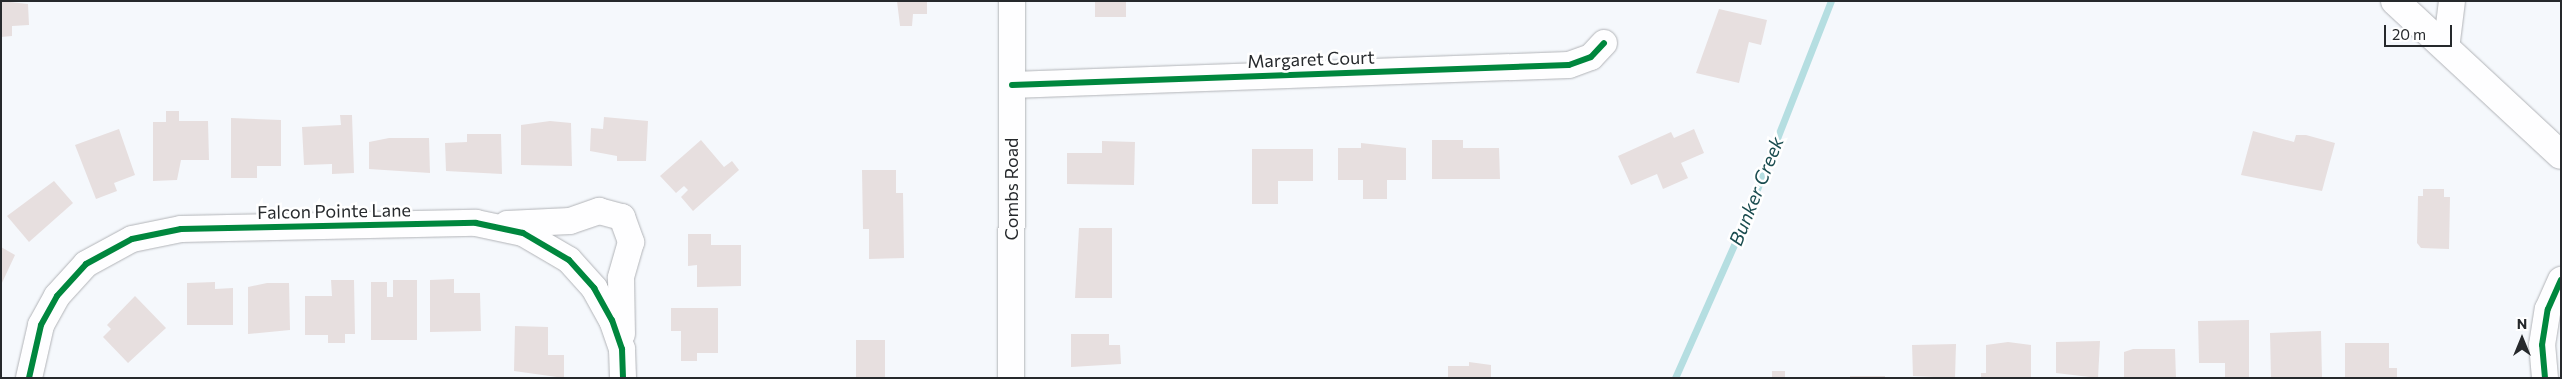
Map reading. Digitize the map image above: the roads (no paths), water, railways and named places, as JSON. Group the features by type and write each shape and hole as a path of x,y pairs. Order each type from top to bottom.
{"main road":[{"path":"2401,2 2446,49 2561,154"}],"street":[{"name":"Combs Road","path":"1011,378 1012,1"},
{"path":"2446,49 2452,1"},
{"name":"Margaret Court","path":"1012,85 1569,65 1591,57 1604,44"},
{"name":"Falcon Pointe Lane","path":"29,378 46,314 70,279 95,257 132,238 181,229 570,221 599,211 622,217 631,242 621,278 622,349"},
{"name":"Falcon Pointe Lane","path":"496,224 523,232 569,260 594,288 622,349"},
{"path":"2545,378 2543,336 2548,309 2561,280"},
{"path":"2556,378 2561,341"},
{"path":"622,349 623,378"}],"waterway":[{"name":"Bunker Creek","path":"1675,378 1745,220 1831,1"}]}
